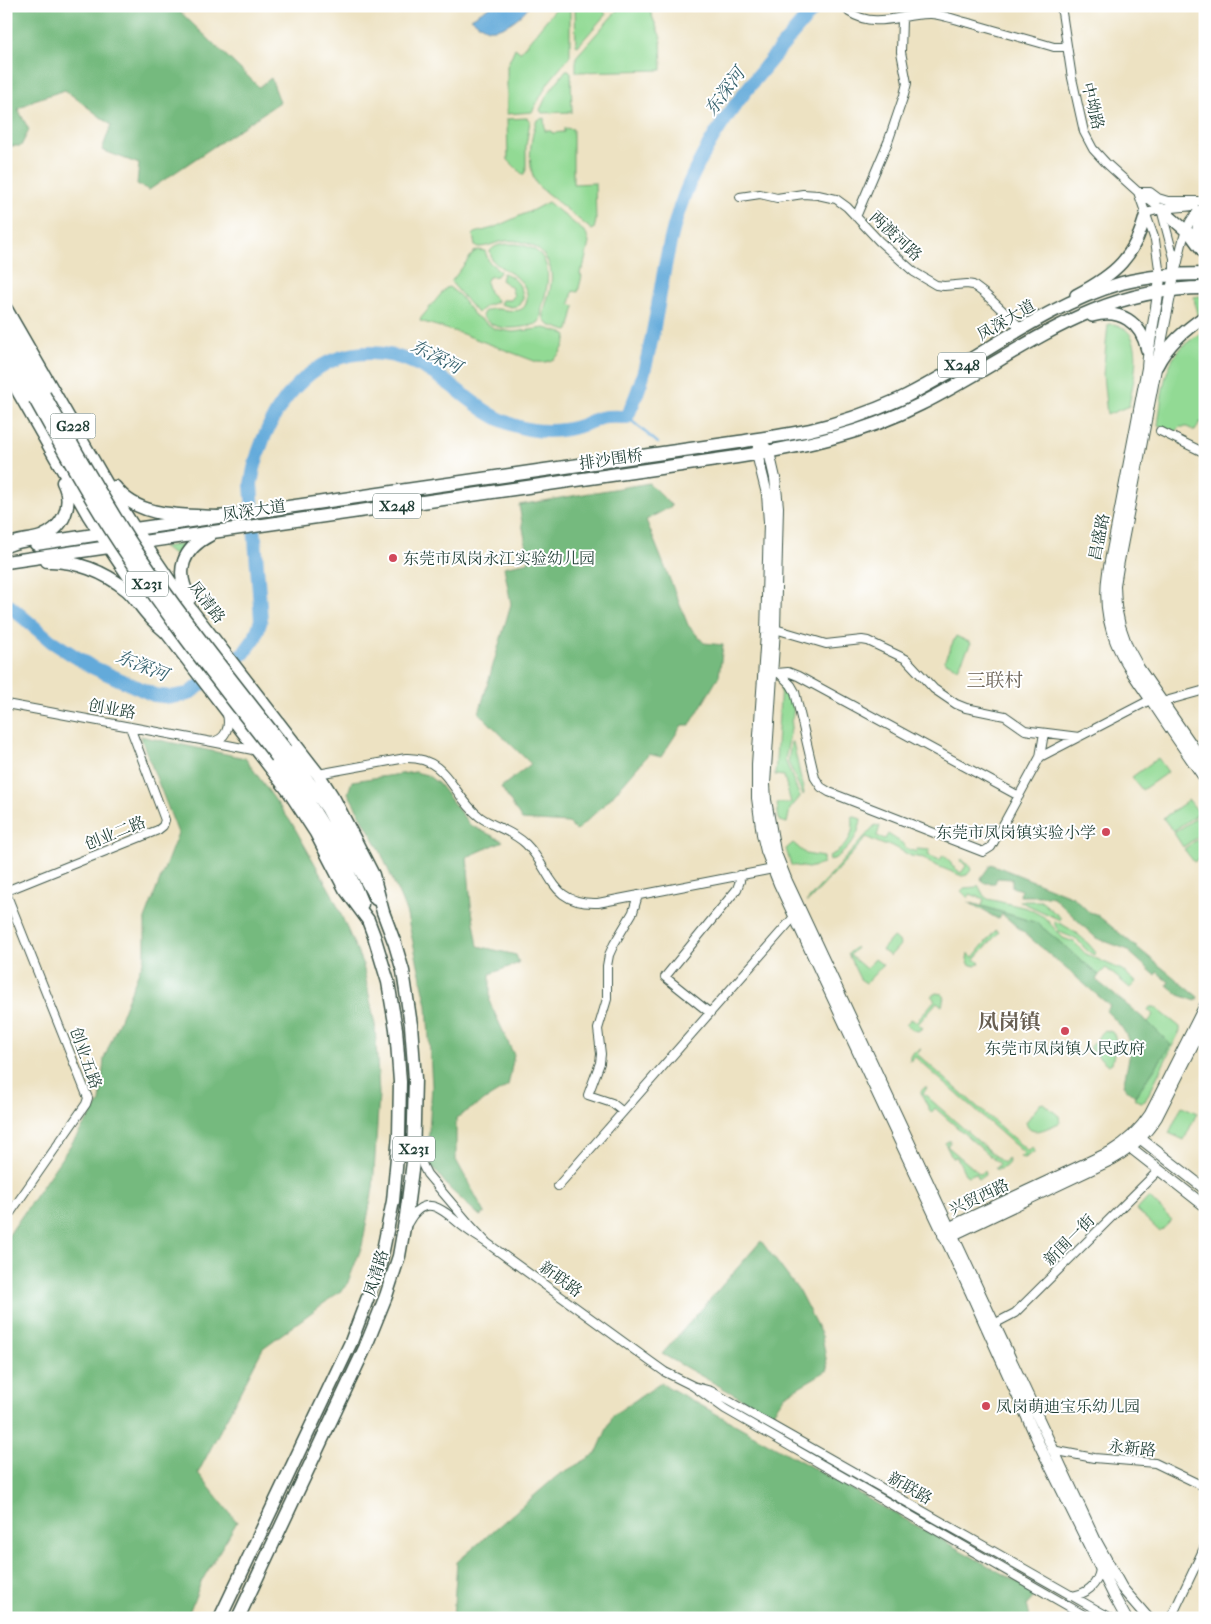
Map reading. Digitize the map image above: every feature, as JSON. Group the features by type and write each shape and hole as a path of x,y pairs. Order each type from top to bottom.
{"main road":[{"path":"1203,252 1197,227 1205,206"},
{"path":"1162,209 1186,231 1203,252"},
{"path":"1038,320 1052,307 1102,280 1120,266 1136,242 1146,213"},
{"name":"凤深大道","path":"714,446 812,429 848,419 882,406 933,382 1038,320 1080,299 1108,288 1134,280 1160,276 1205,274"},
{"name":"凤深大道","path":"721,459 763,453 835,438 886,420 939,394 1069,320 1103,305 1165,290 1205,288"},
{"name":"凤清路","path":"6,309 134,529 175,588 318,774 334,799 374,875 383,912 395,944 408,998 415,1079 415,1134 404,1229 393,1276 371,1335 238,1618"},
{"path":"1039,336 1063,329 1091,316 1108,312 1122,315 1133,323 1143,335 1147,350"},
{"path":"1157,366 1162,356 1176,339 1205,316"},
{"name":"凤清路","path":"6,329 39,397"},
{"name":"凤清路","path":"6,349 39,397 138,553 281,754 320,818 354,885 380,951 388,982 396,1029 399,1135 395,1188 386,1239 376,1278 351,1342 220,1618"},
{"name":"凤清路","path":"6,370 100,534 167,633 300,806 324,846 346,889 368,920"},
{"name":"G228","path":"6,547 14,542 48,534 61,522 68,508 66,488 44,449 36,423"},
{"name":"排沙围桥","path":"501,476 714,446"},
{"path":"89,453 101,466 117,490 132,504 158,512 221,517"},
{"name":"排沙围桥","path":"505,490 721,459"},
{"name":"凤深大道","path":"6,547 501,476"},
{"name":"凤深大道","path":"7,562 505,490"},
{"path":"195,612 182,584 183,563 188,552 196,544 221,531"},
{"path":"7,562 26,564 50,561 65,562 99,572 127,590 149,617 167,633"},
{"name":"凤清路","path":"281,754 326,808 383,912"}],"street":[{"name":"中坳路","path":"1061,6 1080,115 1088,140 1106,163 1138,192 1162,209"},
{"path":"849,12 867,20 902,19 922,15 942,16 1054,47 1067,47"},
{"path":"856,217 888,142 907,83 901,52 902,19"},
{"path":"1160,276 1155,240 1138,192 1150,192 1158,198 1168,201 1205,206"},
{"name":"两渡河路","path":"740,197 760,194 777,198 795,194 818,195 842,202 885,246 914,272 936,285 973,285 1022,329"},
{"path":"1146,213 1162,209 1205,206"},
{"path":"1174,275 1186,231 1193,216 1205,206"},
{"path":"1162,209 1174,258 1174,275"},
{"name":"昌盛路","path":"1174,275 1165,290 1147,350 1147,368 1106,591 1109,620 1117,647 1126,664 1205,779"},
{"name":"昌盛路","path":"1160,276 1165,290 1157,366 1119,561 1115,596 1120,626 1127,646 1162,702 1205,764"},
{"path":"1160,431 1205,453"},
{"path":"759,439 774,478 778,508 775,629 776,672 766,784 768,818 775,851 794,897 948,1233 1040,1446 1126,1618"},
{"path":"763,453 769,522 766,634 757,764 757,798 762,834 773,869 794,917 994,1324 1052,1450 1110,1568 1130,1598 1148,1618"},
{"path":"775,629 826,644 868,641 906,659 934,689 956,704 1004,716 1025,730 1079,737"},
{"path":"776,672 788,672 798,676 1019,796"},
{"path":"776,672 791,685 795,692 814,773 821,787 832,794 983,852 990,848 1040,757 1044,733"},
{"path":"1040,757 1150,700 1162,702 1205,690"},
{"name":"创业路","path":"6,704 258,751"},
{"path":"212,742 222,739 227,731 229,721 224,708"},
{"name":"创业二路","path":"6,892 158,830 163,826 165,820 130,727"},
{"path":"318,774 406,758 426,760 443,771 474,812 524,842 554,886 564,895 577,902 588,903 638,895 773,869"},
{"path":"710,1013 664,977 737,889 740,882 739,875"},
{"name":"创业五路","path":"6,892 88,1098 86,1104 6,1219"},
{"path":"623,1112 612,1103 588,1094 600,1063 601,1054 598,1029 607,999 609,955 633,912 638,895"},
{"path":"558,1186 794,917"},
{"name":"兴贸西路","path":"1137,1137 1205,1005"},
{"name":"兴贸西路","path":"948,1233 1137,1137 1157,1117 1205,1022"},
{"name":"新联路","path":"415,1134 420,1156 427,1174 488,1243"},
{"path":"1205,1189 1137,1137 1131,1148 1205,1206"},
{"name":"兴贸西路","path":"948,1233 1113,1159 1131,1148"},
{"name":"新围一街","path":"994,1324 1014,1313 1159,1170"},
{"name":"新联路","path":"404,1229 415,1212 426,1205 443,1210 477,1237 488,1243 665,1372 694,1386 711,1391 1111,1618"},
{"name":"新联路","path":"694,1386 725,1409 1089,1618"},
{"name":"永新路","path":"1052,1450 1094,1458 1155,1463 1205,1487"},
{"path":"1171,1618 1205,1546"},
{"path":"1070,1596 1082,1594 1091,1588 1098,1580 1100,1569"}],"green space":[{"path":"6,6 174,6 259,87 271,78 280,102 149,190 137,184 139,164 102,150 111,125 65,90 34,100 18,109 29,130 21,146 7,146"},
{"path":"558,6 570,6 570,56 548,83 532,112 507,114 507,66 515,48 520,52"},
{"path":"578,6 584,6 587,9 589,6 592,8 599,6 606,14 578,46 576,45 575,10"},
{"path":"621,6 648,6 661,38 662,70 576,72 576,57"},
{"path":"566,70 569,70 571,73 572,112 542,113 540,110 547,95"},
{"path":"527,118 530,121 526,146 526,170 522,174 508,160 507,119"},
{"path":"544,118 545,131 551,131 552,133 564,132 564,128 573,129 573,184 595,183 596,221 592,230 538,186 534,179 530,154 531,145 537,120"},
{"path":"548,202 586,233 589,243 583,269 581,269 580,275 582,276 578,292 573,291 570,304 575,306 569,330 567,331 549,325 544,319 551,274 549,265 540,251 532,246 515,241 479,247 475,246 473,235 493,228"},
{"path":"517,244 537,252 543,258 546,265 548,274 541,318 534,325 510,328 498,327 482,316 484,312 496,309 516,311 521,309 525,306 527,293 520,280 492,260 490,251 499,245"},
{"path":"478,250 485,251 489,262 500,272 497,276 489,277 486,282 489,292 497,302 486,306 477,313 451,282 474,252"},
{"path":"503,273 511,276 520,286 523,299 518,306 511,307 500,304 502,300 511,300 514,296 511,287 501,280"},
{"path":"449,287 459,295 474,315 495,329 513,332 545,328 566,334 561,352 554,359 537,362 460,333 420,321 446,288"},
{"path":"1205,296 1205,309 1197,315 1194,297"},
{"path":"1108,324 1121,327 1130,334 1136,356 1129,406 1107,415 1103,375"},
{"path":"1205,330 1205,424 1200,422 1195,431 1187,427 1180,427 1174,434 1158,425 1166,375 1180,349"},
{"path":"649,483 672,506 646,520 688,625 704,643 723,645 719,676 690,725 682,725 661,757 649,754 608,801 576,831 568,823 522,820 501,787 531,764 479,713 511,604 504,567 529,562 519,505"},
{"path":"189,543 181,558 163,547"},
{"path":"956,636 971,643 958,668 944,661"},
{"path":"781,684 789,693 793,702 792,723 785,760 800,797 790,809 787,823 779,821 777,803 791,803 784,776 775,775"},
{"path":"140,736 245,758 293,825 332,894 363,965 375,1025 379,1094 373,1188 362,1246 346,1287 263,1348 198,1473 237,1522 201,1582 187,1618 6,1618 6,1239 100,1102 104,1059 145,956 145,919 178,833"},
{"path":"791,742 793,742 803,795 788,762"},
{"path":"1158,758 1168,772 1142,790 1132,777"},
{"path":"415,772 427,775 439,784 470,825 503,841 467,857 471,905 478,946 516,955 519,963 490,974 490,1003 514,1055 508,1086 456,1118 456,1160 485,1213 480,1216 450,1189 427,1160 432,1086 427,1005 406,911 379,848 348,793 352,781"},
{"path":"1189,800 1199,813 1173,831 1163,818"},
{"path":"1200,815 1205,822 1205,832 1183,847 1174,833"},
{"path":"852,816 861,819 855,839 841,854 830,861 829,856 845,845 851,835"},
{"path":"875,825 880,826 877,836 885,839 888,834 905,845 904,847 916,852 917,849 930,850 928,855 940,860 943,855 961,873 966,866 961,861 962,859 971,870 967,875 962,876 930,863 924,858 911,856 891,845 884,845 867,837 810,900 806,902"},
{"path":"1205,834 1205,854 1194,862 1184,849"},
{"path":"793,843 806,854 823,857 823,864 808,868 791,865 786,849"},
{"path":"991,864 1073,897 1089,912 1096,914 1198,997 1196,1001 1179,995 1167,985 1169,982 1157,972 1155,975 1126,949 1096,938 1053,897 1020,896 1021,890 1012,887 1012,879 997,878 995,883 983,883 981,878"},
{"path":"978,885 984,896 988,899 1027,908 1044,917 1063,938 1074,942 1086,954 1122,970 1136,982 1130,988 1106,968 1099,975 1037,923 982,906 984,899 970,894 968,898 961,891 964,888 976,887"},
{"path":"1019,901 1041,901 1061,918 1060,920"},
{"path":"968,902 1037,923 1099,975 1096,980 1148,1022 1171,1045 1135,1096 1123,1086 1128,1063 1129,1045 1123,1029 1106,1011 1110,1006 1002,914 998,919"},
{"path":"1054,921 1077,934 1096,953 1094,955 1090,953 1078,941 1059,931"},
{"path":"996,930 999,932 975,959 980,963 975,966 969,964 967,959 968,953 973,957"},
{"path":"893,937 899,941 900,945 890,956 882,950"},
{"path":"855,947 850,955 866,969 875,959 883,965 866,983 860,979 848,954"},
{"path":"936,993 942,994 944,997 942,1006 937,1002 918,1024 923,1028 918,1031 913,1030 906,1024 911,1019 916,1022 935,1000 931,996"},
{"path":"1150,1007 1155,1007 1180,1027 1180,1031 1145,1101 1141,1102 1134,1098 1171,1045 1148,1022 1154,1015 1148,1010"},
{"path":"1105,1030 1112,1032 1115,1036 1116,1044 1112,1063 1108,1065 1090,1049 1090,1046 1096,1040 1104,1051 1109,1045 1097,1038"},
{"path":"921,1049 917,1054 1028,1151 1032,1147 1034,1152 1024,1158 1020,1157 1024,1153 915,1057 910,1061 912,1053"},
{"path":"925,1087 927,1088 923,1093 1003,1163 1007,1158 1009,1162 1007,1165 1001,1169 995,1169 999,1164 935,1108 931,1113 921,1093"},
{"path":"1043,1103 1059,1116 1060,1121 1045,1129 1031,1130 1026,1122 1040,1104"},
{"path":"1182,1106 1197,1113 1184,1140 1169,1133"},
{"path":"951,1141 947,1146 980,1174 984,1170 985,1175 979,1179 976,1173 968,1176 965,1174 957,1157 952,1158 945,1143"},
{"path":"1149,1197 1172,1220 1160,1232 1137,1210"},
{"path":"761,1241 799,1291 822,1336 828,1370 785,1395 771,1415 662,1354"},
{"path":"661,1383 1037,1593 1027,1605 1030,1618 453,1618 457,1562 557,1476 596,1454 613,1415"}],"water":[{"path":"491,6 529,6 521,15 500,28 488,29 471,18"}],"waterway":[{"name":"东深河","path":"6,603 51,641 90,666 154,695 171,697 188,694 244,653 255,638 261,620 251,484 258,453 270,425 286,399 305,378 328,363 355,354 385,354 417,364 442,379 476,405 500,420 530,429 566,430 596,419 627,417 637,394 649,351 669,247 680,207 691,179 705,152 739,100 816,6"},
{"path":"627,417 658,443"}],"place":[{"name":"东莞市凤岗永江实验幼儿园","path":"393,558"},
{"name":"东莞市凤岗镇实验小学","path":"1106,832"},
{"name":"东莞市凤岗镇人民政府","path":"1065,1031"},
{"name":"凤岗萌迪宝乐幼儿园","path":"986,1406"}],"district":[{"name":"三联村","path":"995,681"},
{"name":"凤岗镇","path":"1009,1022"}]}
